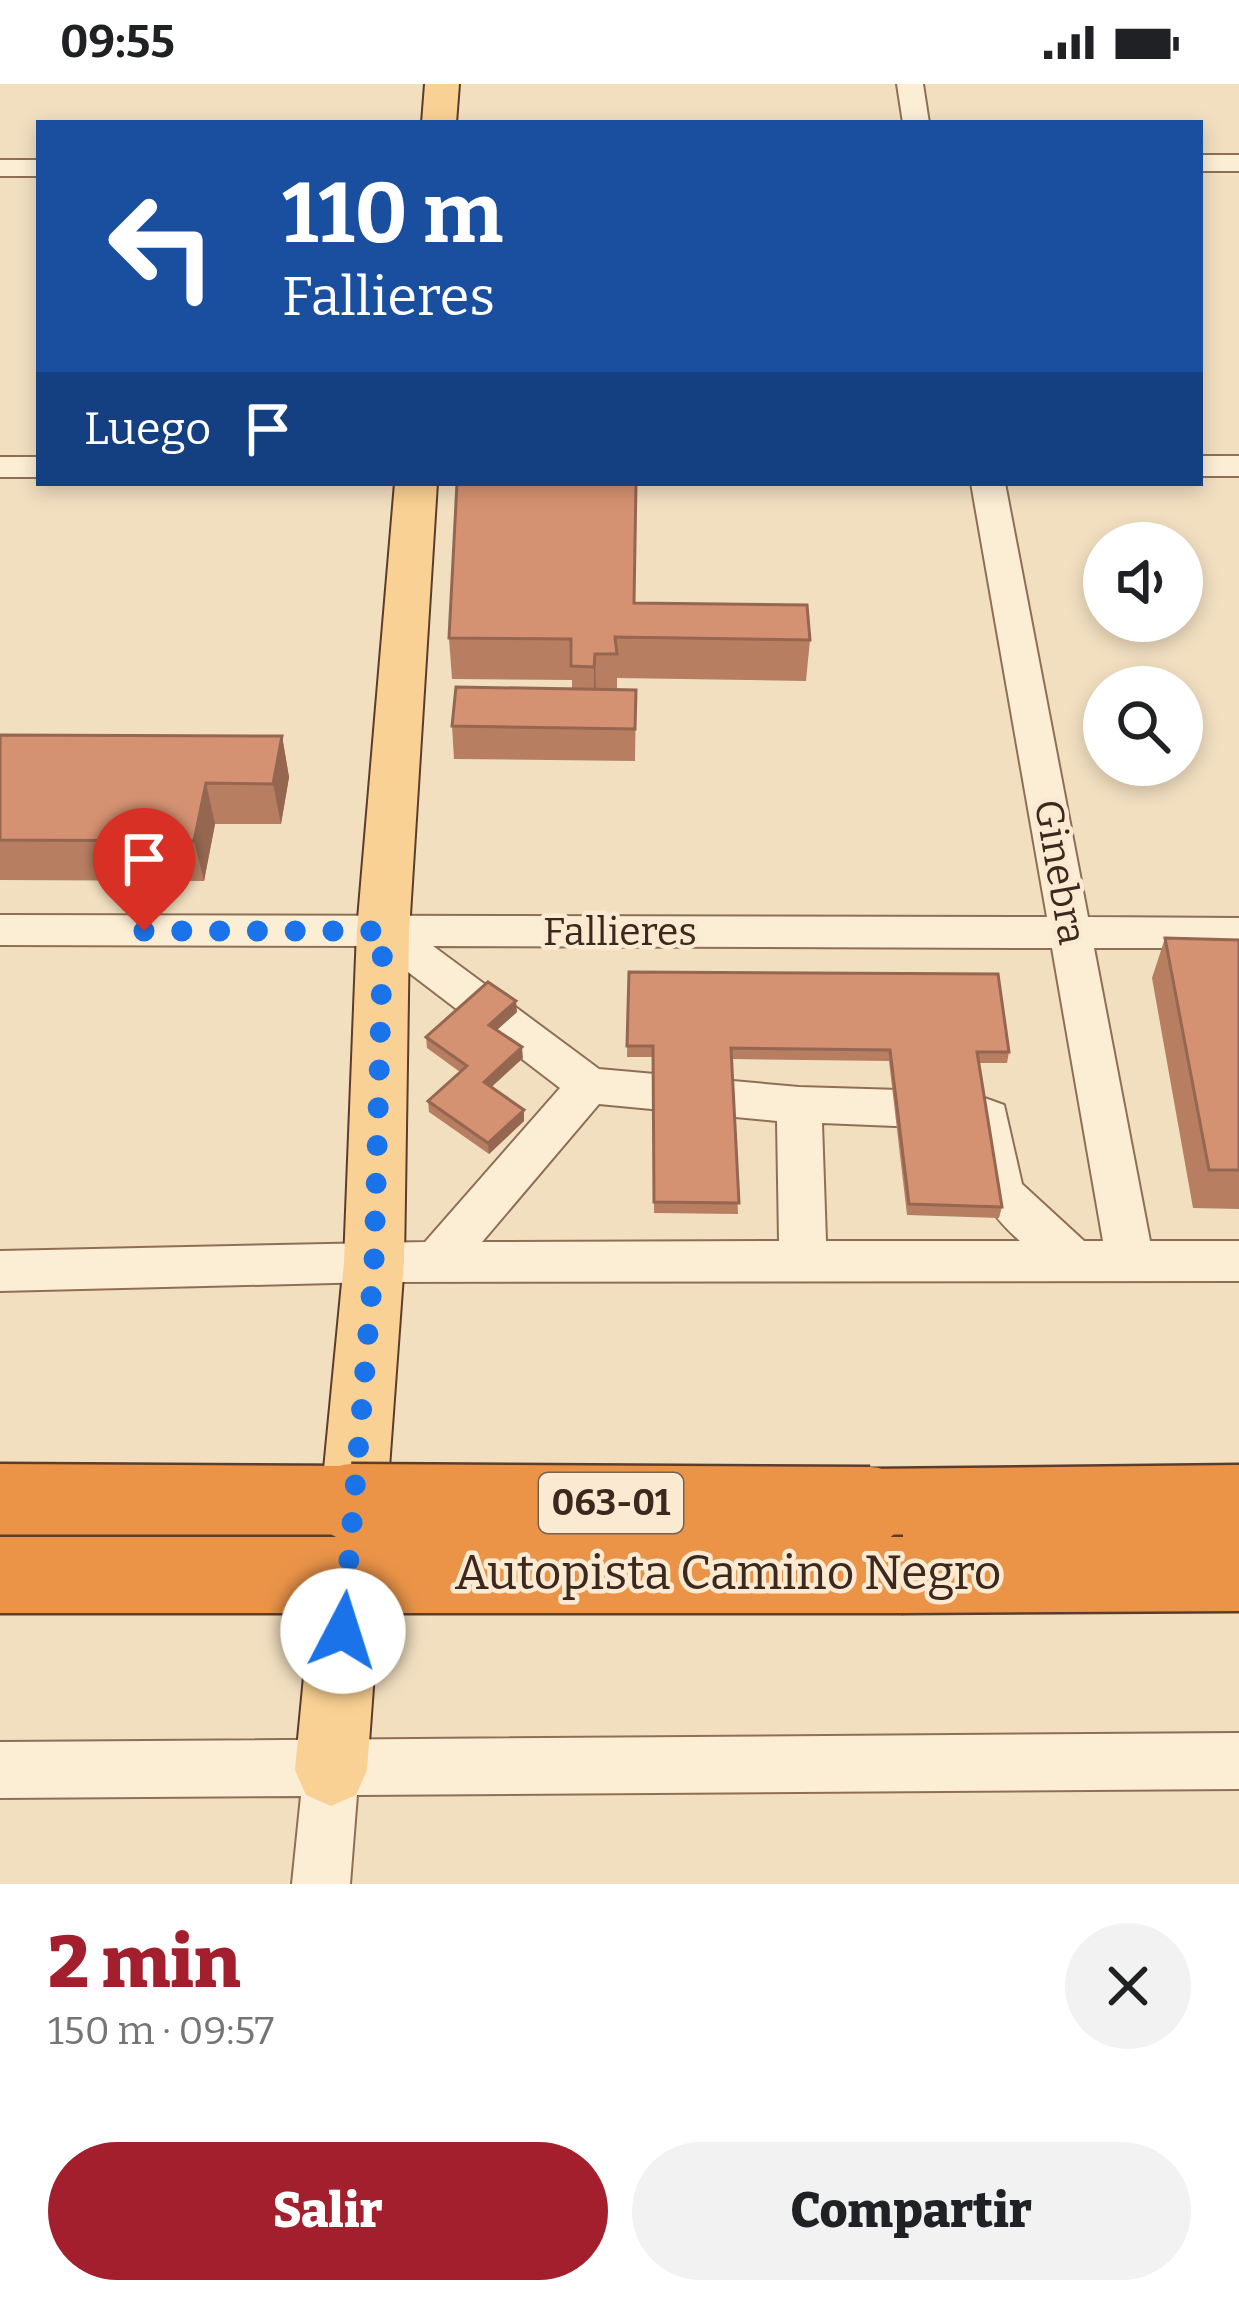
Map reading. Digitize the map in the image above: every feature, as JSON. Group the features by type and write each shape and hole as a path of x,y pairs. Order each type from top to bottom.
{"highway":[{"name":"Autopista Camino Negro","path":"0,1500 1239,1502"},
{"path":"980,1572 1239,1601"},
{"name":"Autopista Camino Negro","path":"0,1575 1239,1573"}],"main road":[{"path":"439,120 442,84"},
{"path":"331,1770 405,1262 383,931 416,486"}],"street":[{"path":"910,84 916,120"},
{"path":"1203,164 1239,163"},
{"path":"0,168 36,168"},
{"path":"1203,466 1239,466"},
{"path":"0,467 36,467"},
{"name":"Ginebra","path":"989,486 1130,1262"},
{"name":"Fallieres","path":"0,930 1239,933"},
{"path":"383,931 589,1086 799,1106 968,1110 988,1118 1000,1188 1010,1204 1075,1262"},
{"path":"405,1262 589,1086"},
{"path":"799,1106 803,1262"},
{"path":"0,1271 405,1262 1239,1261"},
{"path":"0,1770 1239,1761"},
{"path":"321,1884 331,1770"}],"building":[{"path":"457,486 636,486 634,603 807,605 810,640 615,637 617,654 595,654 594,667 571,666 571,639 449,638"},
{"path":"456,687 636,690 635,729 452,726"},
{"path":"0,735 282,736 273,784 206,783 194,841 0,840"},
{"path":"1165,938 1239,940 1239,1170 1209,1170"},
{"path":"629,972 998,974 1009,1052 977,1052 1002,1207 909,1204 890,1050 731,1048 739,1203 654,1202 653,1046 627,1046"},
{"path":"488,982 516,1001 489,1025 522,1047 484,1082 524,1110 488,1143 428,1101 467,1066 426,1037"}],"route":[{"path":"144,931 383,931 374,1262 343,1631"}]}
